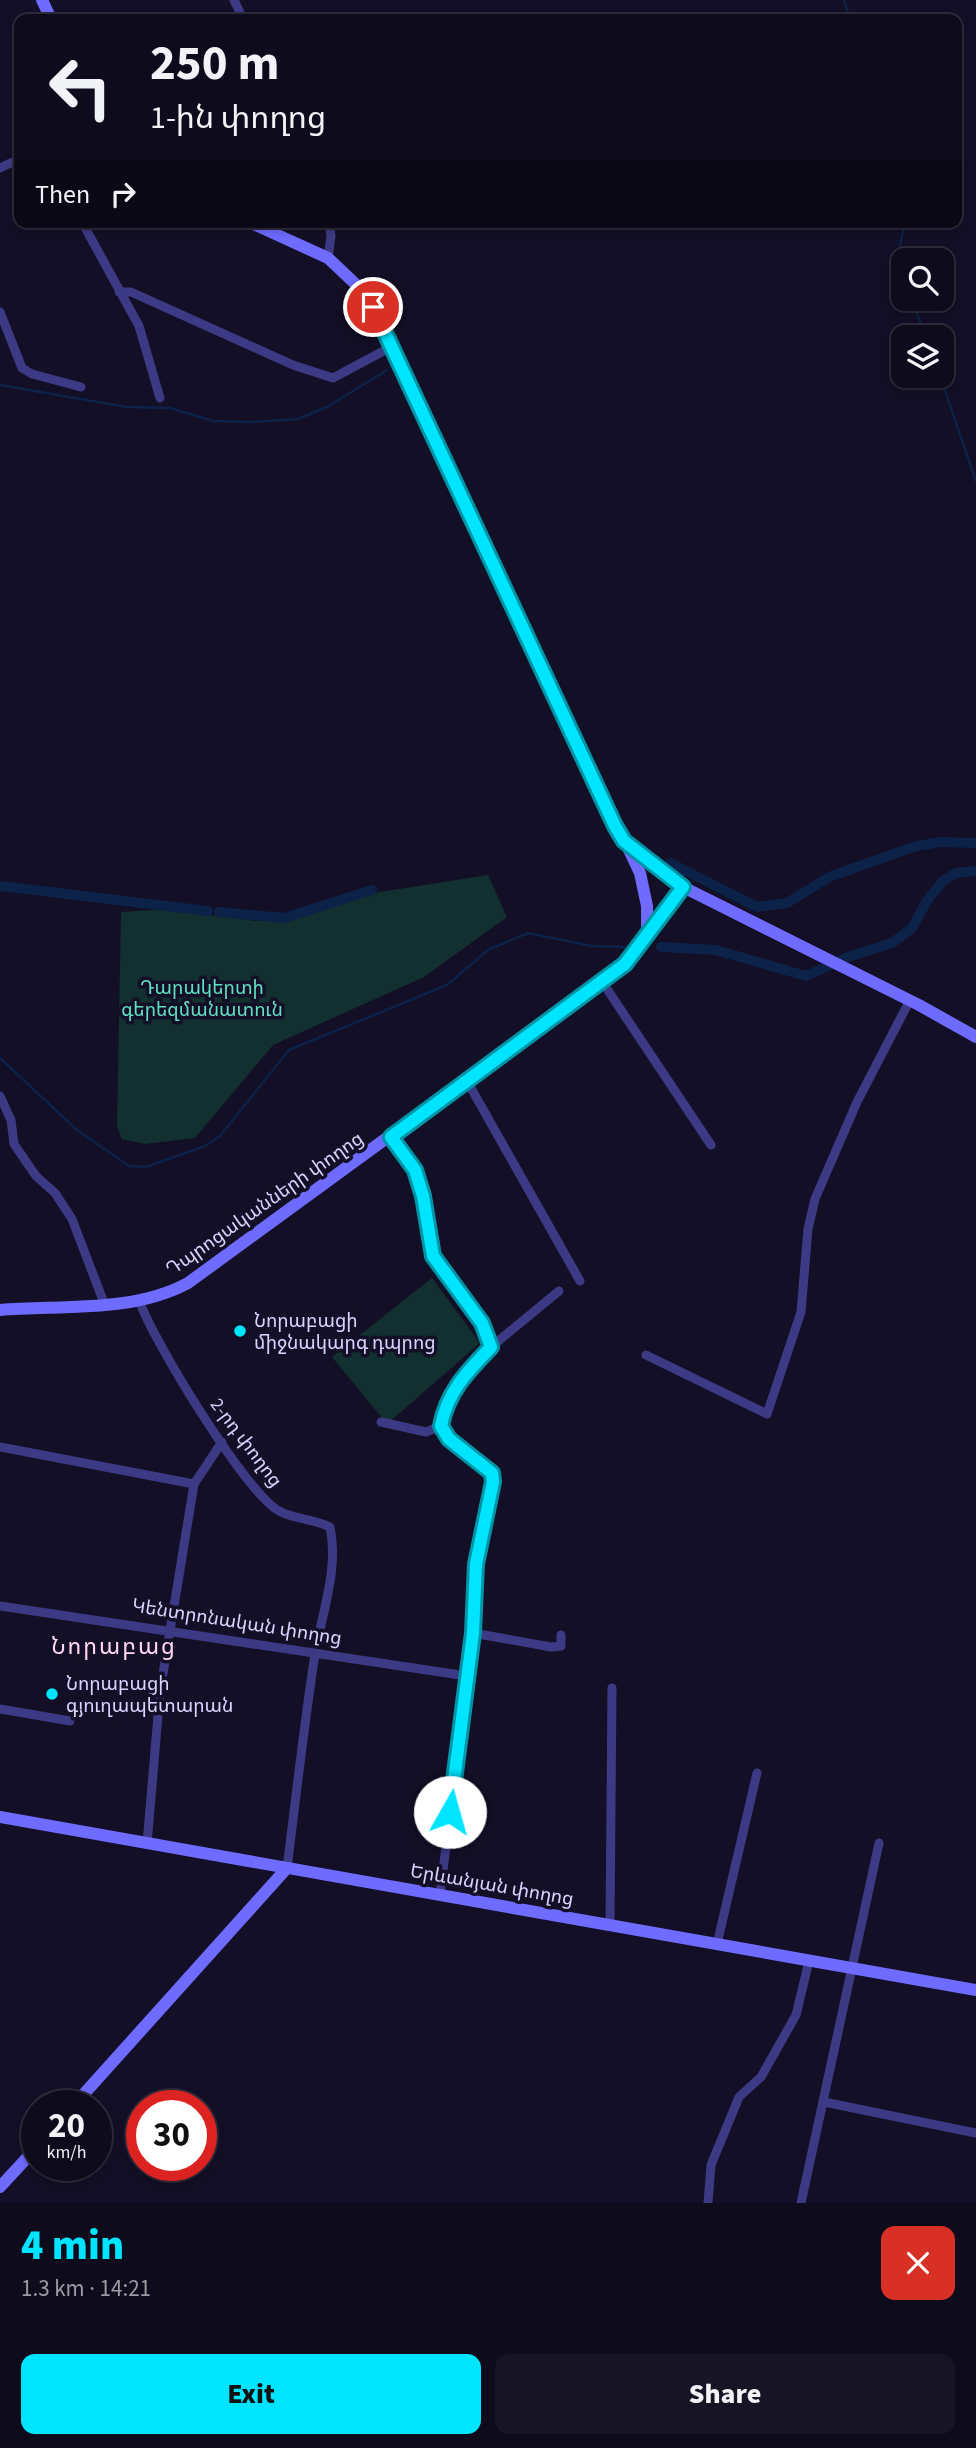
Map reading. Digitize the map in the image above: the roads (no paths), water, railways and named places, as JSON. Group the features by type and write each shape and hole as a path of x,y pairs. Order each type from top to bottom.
{"main road":[{"path":"262,228 328,258 366,294 640,873 647,906 647,938"},
{"path":"624,841 683,887 909,1000 976,1037"},
{"name":"Դպրոցականների փողոց","path":"0,1310 139,1300 164,1294 188,1283 625,964 683,887"},
{"name":"Երևանյան փողոց","path":"0,1817 976,1990"},
{"path":"87,2090 287,1868"},
{"path":"0,2187 21,2164"}],"street":[{"path":"85,228 139,326 160,398"},
{"path":"328,258 330,228"},
{"path":"119,292 131,292 244,344 333,378 391,347"},
{"path":"0,312 22,368 32,374 81,387"},
{"path":"601,980 710,1145"},
{"path":"646,1355 767,1414 801,1312 808,1229 815,1199 857,1102 909,1000"},
{"path":"467,1081 580,1281"},
{"path":"0,1096 11,1120 14,1144 36,1176 55,1193 72,1219 104,1303"},
{"path":"391,1137 415,1170 423,1196 433,1256 482,1323 491,1347"},
{"path":"440,1894 473,1633 476,1564 491,1497 492,1473 449,1439 441,1426 444,1408 454,1388 491,1347 559,1291"},
{"name":"2-րդ փողոց","path":"139,1300 186,1390 245,1475 278,1511 330,1527 333,1540 330,1578 316,1653 287,1868"},
{"path":"381,1422 426,1432 441,1426"},
{"path":"147,1844 160,1692 194,1485 222,1442"},
{"path":"0,1447 194,1485"},
{"name":"Կենտրոնական փողոց","path":"0,1606 169,1629 467,1676"},
{"path":"473,1633 551,1647 561,1646 561,1636"},
{"path":"610,1925 612,1688"},
{"path":"0,1709 70,1721"},
{"path":"717,1944 757,1773"},
{"path":"801,2203 879,1843"},
{"path":"708,2203 711,2165 734,2108 739,2097 761,2077 796,2015 809,1961"},
{"path":"824,2102 976,2133"}],"waterway":[{"path":"844,0 848,14"},
{"path":"900,245 904,228"},
{"path":"916,311 921,325"},
{"path":"0,385 127,407 170,408 213,421 251,422 298,419 327,407 387,370"},
{"path":"944,388 976,481"},
{"path":"670,863 757,907 787,903 829,877 916,846 941,842 976,843"},
{"path":"661,947 716,950 806,976 848,957 892,943 912,928 928,899 943,881 956,873 976,871"},
{"path":"0,886 208,911"},
{"path":"219,912 284,918 372,890"},
{"path":"0,1058 77,1130 129,1166 146,1167 205,1146 220,1136 289,1050 447,985 488,950 528,933 592,946 624,947"}],"place":[{"name":"Նորաբացի միջնակարգ դպրոց","path":"240,1331"},
{"name":"Նորաբացի գյուղապետարան","path":"52,1694"}],"district":[{"name":"Նորաբաց","path":"114,1646"}],"park label":[{"name":"Դարակերտի գերեզմանատուն","path":"202,998"}]}
